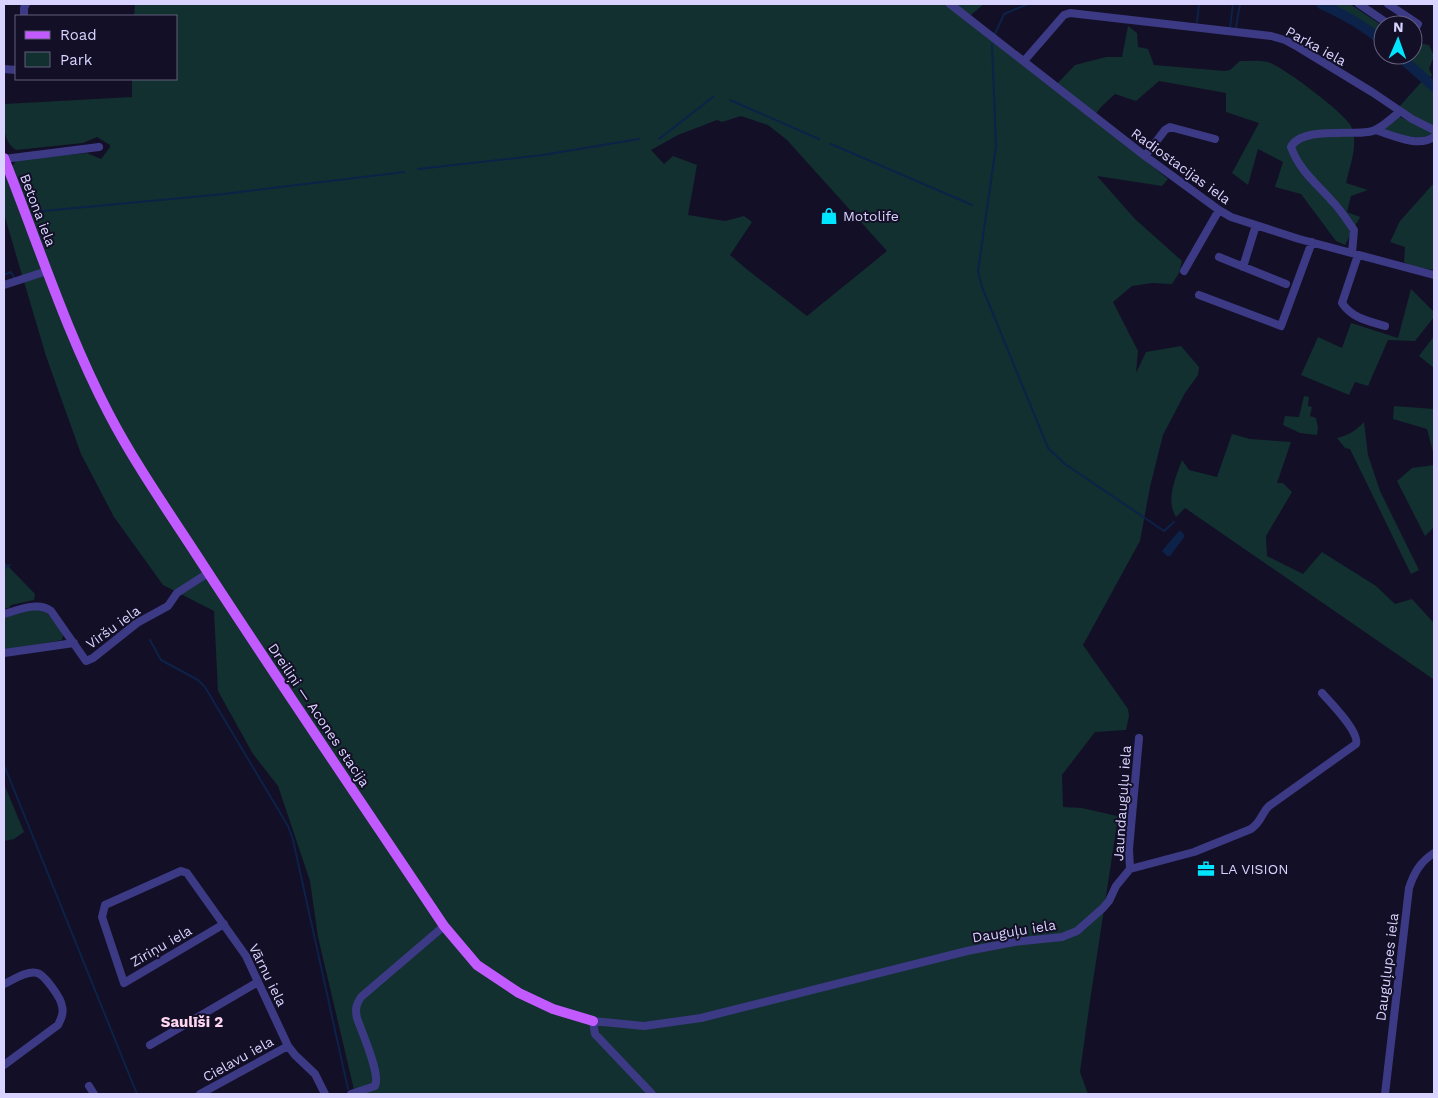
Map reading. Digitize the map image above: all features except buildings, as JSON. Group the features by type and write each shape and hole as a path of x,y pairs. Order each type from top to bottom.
{"main road":[{"name":"Betona iela","path":"4,158 47,271"},
{"name":"Dreiliņi — Acones stacija","path":"47,271 87,368 109,413 157,495 444,926 477,965 519,993 553,1009 593,1021"}],"street":[{"name":"Radiostacijas iela","path":"950,4 1145,156 1231,217 1312,242 1434,275"},
{"path":"1359,4 1375,15"},
{"path":"1388,4 1404,15"},
{"name":"Parka iela","path":"1024,61 1064,15 1070,13 1271,36 1285,40 1298,47 1399,110"},
{"path":"1385,326 1357,318 1342,303 1355,254 1354,230 1333,202 1306,175 1291,147 1293,142 1300,138 1331,133 1368,132 1375,130 1397,114 1399,110 1434,130"},
{"path":"1145,156 1170,127 1215,139"},
{"path":"1375,130 1418,141 1430,139 1434,136"},
{"path":"4,158 99,147"},
{"path":"1184,271 1219,210"},
{"path":"1243,267 1256,225"},
{"path":"1199,295 1281,326 1312,242"},
{"path":"1219,257 1286,284"},
{"path":"4,284 47,271"},
{"name":"Viršu iela","path":"4,614 32,607 46,607 51,611 86,661 93,658 137,623 168,606 177,593 208,573"},
{"path":"4,654 74,643"},
{"path":"1130,869 1177,858 1240,835 1259,823 1264,810 1275,801 1356,744 1358,740 1355,734 1322,693"},
{"name":"Jaundauguļu iela","path":"1130,869 1128,849 1140,738"},
{"name":"Dauguļupes iela","path":"1384,1094 1409,888 1420,864 1434,853"},
{"name":"Dauguļu iela","path":"593,1021 644,1026 701,1018 967,951 1014,942 1062,937 1077,931 1103,908 1109,901 1116,886 1130,869"},
{"name":"Vārnu iela","path":"181,871 187,873 246,956 288,1046 294,1055 314,1074 325,1094"},
{"name":"Zīriņu iela","path":"181,871 106,905 103,910 102,917 124,983 224,924"},
{"path":"351,1094 375,1086 377,1082 374,1065 355,1011 356,1005 361,997 444,926"},
{"path":"4,984 31,972 41,974 60,1000 62,1008 58,1025 4,1065"},
{"path":"150,1046 258,982"},
{"path":"593,1021 595,1034 652,1094"},
{"name":"Cielavu iela","path":"200,1094 288,1046"},
{"path":"88,1086 94,1094"}],"green space":[{"path":"135,4 984,4 972,14 968,22 1053,88 1075,65 1106,57 1122,57 1128,26 1137,33 1138,47 1148,49 1154,65 1225,71 1230,70 1240,61 1268,62 1286,72 1312,91 1346,120 1351,126 1354,147 1346,183 1368,190 1351,196 1347,212 1360,217 1345,245 1336,241 1301,194 1275,187 1283,162 1258,149 1248,185 1232,173 1259,123 1226,112 1226,93 1159,81 1136,101 1115,94 1092,118 1168,179 1162,186 1097,176 1135,219 1182,261 1179,273 1172,284 1152,283 1132,286 1113,302 1138,351 1136,373 1146,352 1181,346 1199,367 1198,375 1185,393 1163,435 1150,487 1140,541 1083,645 1128,709 1129,716 1126,730 1095,732 1062,775 1063,807 1082,808 1117,816 1080,1072 1088,1094 355,1094 318,937 310,881 278,786 253,754 218,691 214,611 163,585 114,517 81,454 46,356 4,214 4,169 12,166 17,160 87,153 101,159 110,145 97,137 83,143 16,150 11,146 6,136 4,104 132,97 132,80 178,80 178,15 134,15","holes":["741,116 768,125 787,140 887,251 807,316 730,255 752,222 744,216 725,221 688,215 697,165 673,156 664,164 651,150 678,135 717,120 722,122"]},
{"path":"1325,4 1350,4 1373,19 1373,32 1370,29"},
{"path":"1423,44 1429,45 1434,56 1429,69 1432,75 1429,79 1413,65 1423,65"},
{"path":"1424,79 1434,91 1434,128 1399,107"},
{"path":"1396,117 1400,117 1434,134 1415,137 1383,129"},
{"path":"1434,183 1434,270 1411,266 1404,262 1405,247 1390,242 1400,221"},
{"path":"1411,289 1434,312 1434,317 1415,341 1388,340 1368,386 1355,382 1349,395 1301,375 1318,337 1342,348 1351,323 1398,338"},
{"path":"1434,336 1434,368 1419,356"},
{"path":"1304,396 1309,397 1308,406 1312,407 1310,416 1316,418 1317,435 1300,433 1283,425 1285,416 1299,417"},
{"path":"1394,406 1434,409 1434,456 1427,429 1393,419"},
{"path":"1364,422 1368,455 1380,491 1419,570 1411,574 1350,449 1345,448 1337,438 1352,432"},
{"path":"1232,434 1250,439 1291,442 1277,483 1283,483 1292,492 1266,536 1267,556 1303,574 1322,552 1376,586 1395,604 1412,599 1433,622 1433,679 1185,508 1176,517 1171,503 1171,496 1182,460 1189,470 1217,477"},
{"path":"1434,465 1434,527 1425,536 1397,481 1412,468"},
{"path":"4,558 5,563 35,594 34,600 11,605 9,608 4,609"},
{"path":"36,609 46,612 64,633 62,640 4,650 4,617"},
{"path":"4,784 24,832 14,839 4,841"}],"water":[{"path":"1181,531 1185,536 1170,556 1167,556 1162,551"}],"waterway":[{"path":"995,34 1004,14 1028,4"},
{"path":"1197,22 1199,4"},
{"path":"1230,28 1233,4"},
{"path":"1236,27 1240,4"},
{"path":"1321,4 1354,21 1373,34"},
{"path":"992,44 996,146 978,271 982,287 1048,448 1065,464 1164,531 1174,522"},
{"path":"1409,65 1434,87"},
{"path":"659,139 713,97"},
{"path":"730,100 819,139"},
{"path":"418,169 543,155 639,139"},
{"path":"831,144 972,205"},
{"path":"33,212 224,194 404,172"},
{"path":"4,275 11,272 14,277"},
{"path":"4,568 10,565"},
{"path":"150,640 161,660 198,680 205,687 288,826 293,840 348,1089"},
{"path":"4,765 137,1094"}],"place":[{"name":"Motolife","path":"829,216"},
{"name":"LA VISION","path":"1206,869"}],"district":[{"name":"Saulīši 2","path":"192,1022"}]}
